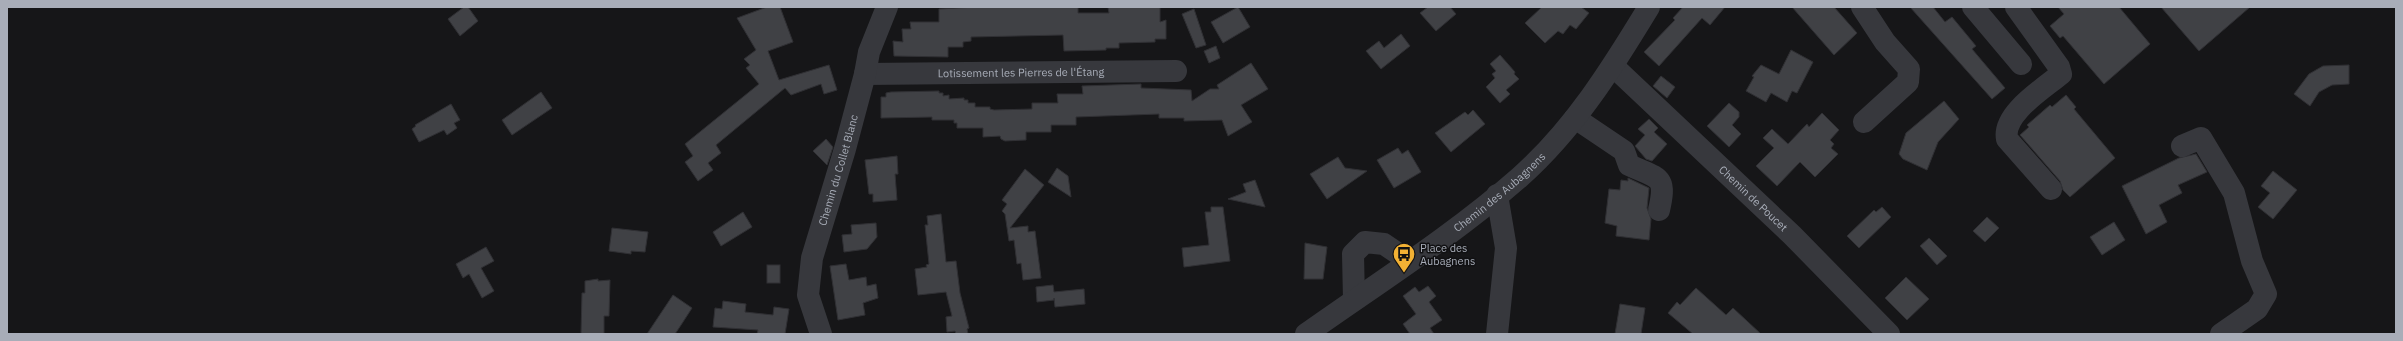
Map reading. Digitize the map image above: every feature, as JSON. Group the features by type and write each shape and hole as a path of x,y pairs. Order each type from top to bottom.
{"street":[{"name":"Chemin du Collet Blanc","path":"821,334 808,294 812,258 865,74 869,52 886,7"},
{"name":"Chemin des Aubagnens","path":"1306,334 1409,261 1521,176 1575,118 1613,66 1649,7"},
{"path":"1862,7 1885,42 1908,69 1908,82 1864,122"},
{"path":"2009,7 1978,14 2021,64"},
{"path":"2016,7 2059,68 2061,74 2012,115 2007,125 2006,132 2008,139 2051,189"},
{"name":"Chemin de Poucet","path":"1613,66 1792,235 1889,334"},
{"name":"Lotissement les Pierres de l'Étang","path":"865,74 1176,71"},
{"path":"1575,118 1624,151 1629,165 1659,179 1664,189 1659,210"},
{"path":"2182,146 2201,138 2234,193 2252,261 2266,294 2257,309 2221,334"},
{"path":"1497,195 1506,248 1497,334"},
{"path":"1354,300 1354,254 1365,242 1384,244 1409,261"}],"building":[{"path":"464,7 468,7 478,21 460,36 448,19"},
{"path":"767,7 780,7 793,42 768,51 779,80 829,65 837,90 824,94 821,84 791,95 785,88 716,145 721,153 708,163 713,170 698,181 685,162 693,156 685,144 759,84 746,68 750,65 744,59 756,50 737,18"},
{"path":"976,7 1078,7 1078,13 1109,13 1108,7 1160,7 1160,22 1166,20 1166,39 1155,39 1155,42 1119,43 1119,48 1106,48 1106,50 1064,51 1063,35 971,37 971,41 963,42 963,47 948,47 948,57 894,56 893,41 903,42 902,29 911,29 910,22 939,22 939,9"},
{"path":"1238,7 1250,27 1223,43 1211,22"},
{"path":"1428,7 1450,7 1456,14 1436,31 1420,13"},
{"path":"1542,7 1581,7 1589,13 1576,29 1570,25 1563,34 1558,31 1545,43 1525,23"},
{"path":"1683,7 1725,7 1710,25 1702,18 1659,66 1644,52 1675,20 1673,18"},
{"path":"1792,7 1834,7 1857,33 1834,55"},
{"path":"1910,7 1933,7 1945,22 1952,17 1976,46 1972,49 2005,88 1992,99"},
{"path":"2058,7 2119,7 2150,44 2104,84 2063,36 2060,38 2050,26 2064,14"},
{"path":"2161,7 2250,7 2199,51"},
{"path":"1194,9 1206,45 1196,48 1182,14"},
{"path":"1401,34 1410,46 1381,69 1366,51 1379,41 1384,48"},
{"path":"1216,46 1220,58 1209,63 1204,51"},
{"path":"1791,50 1813,62 1797,93 1792,91 1787,102 1771,93 1766,102 1746,91 1754,77 1752,76 1761,65 1779,74"},
{"path":"1500,55 1515,72 1514,74 1519,79 1506,90 1510,94 1500,103 1486,87 1495,78 1492,74 1496,71 1490,64"},
{"path":"1251,63 1268,89 1241,105 1252,122 1228,136 1222,120 1184,121 1184,118 1159,118 1159,114 1076,117 1076,125 1051,125 1051,132 1026,132 1026,140 1005,141 1001,139 1000,136 983,137 983,128 957,128 957,123 954,123 954,120 932,120 932,117 881,118 881,97 886,97 886,93 891,92 939,91 939,93 943,93 943,96 949,95 949,99 964,98 964,100 968,100 968,103 975,103 975,107 990,107 990,109 994,110 1032,109 1032,103 1058,103 1057,94 1083,94 1082,86 1141,84 1141,88 1191,90 1192,101 1210,89 1219,89 1217,85"},
{"path":"2349,65 2349,84 2332,85 2319,92 2310,106 2294,94 2309,74 2323,66"},
{"path":"1661,76 1675,87 1667,98 1653,86"},
{"path":"541,92 552,108 512,135 502,120"},
{"path":"2066,95 2076,107 2074,109 2115,158 2070,197 2063,190 2060,181 2020,135 2029,127 2027,125 2050,105 2052,107"},
{"path":"1944,101 1959,119 1938,142 1927,170 1903,159 1899,154 1906,133"},
{"path":"1729,103 1739,112 1739,117 1732,125 1741,134 1729,147 1707,126"},
{"path":"451,104 460,120 454,123 457,128 447,135 444,130 419,142 412,129 416,126 415,125"},
{"path":"1473,110 1485,124 1451,152 1435,133 1465,112 1468,115"},
{"path":"1822,113 1839,130 1830,140 1834,144 1831,148 1838,154 1815,177 1800,162 1777,186 1756,166 1774,148 1763,138 1772,129 1788,144 1807,124 1809,127"},
{"path":"1649,119 1658,128 1654,132 1667,144 1652,161 1646,159 1635,146 1645,135 1638,129"},
{"path":"826,139 833,147 827,165 813,151"},
{"path":"1398,148 1402,154 1408,150 1421,172 1394,188 1377,160"},
{"path":"2196,154 2207,172 2178,185 2182,193 2159,205 2167,222 2146,234 2122,186 2179,158"},
{"path":"897,156 898,174 895,174 897,200 873,202 873,194 869,194 865,160"},
{"path":"1338,157 1345,168 1367,171 1327,199 1310,174"},
{"path":"1057,168 1068,176 1071,197 1048,182"},
{"path":"1025,169 1044,185 1010,228 1028,226 1028,232 1035,231 1041,278 1023,280 1021,263 1017,264 1014,240 1009,241 1005,214 1002,211 1007,204 1002,200"},
{"path":"2273,171 2297,190 2273,219 2258,207 2270,193 2261,186"},
{"path":"1628,178 1649,188 1647,208 1651,219 1649,240 1616,236 1617,226 1605,223 1609,189 1620,190 1621,180 1628,181"},
{"path":"1255,180 1265,207 1228,199 1246,192 1243,184"},
{"path":"1211,207 1223,207 1230,261 1184,267 1182,248 1209,245 1205,212 1211,212"},
{"path":"1882,207 1891,217 1859,248 1847,236 1874,210 1876,212"},
{"path":"743,212 752,227 721,246 713,232"},
{"path":"941,214 946,262 956,261 960,293 969,328 967,329 968,334 956,334 955,331 947,332 946,317 952,316 946,292 918,295 915,269 927,267 926,265 929,264 925,225 928,225 927,216"},
{"path":"1987,217 1999,228 1985,242 1973,231"},
{"path":"2114,222 2125,240 2102,255 2090,237"},
{"path":"876,223 877,237 867,249 844,252 842,235 852,234 851,225"},
{"path":"612,228 648,232 645,252 631,251 631,254 609,251"},
{"path":"1929,238 1947,256 1937,265 1920,246"},
{"path":"1305,243 1327,247 1323,279 1304,279"},
{"path":"486,247 494,261 481,268 494,291 482,298 469,274 463,278 456,264"},
{"path":"846,264 849,280 866,277 867,286 876,284 878,298 863,303 865,315 838,320 830,266"},
{"path":"767,265 780,265 780,283 767,283"},
{"path":"1906,277 1929,299 1907,320 1885,298"},
{"path":"598,279 598,281 610,280 609,316 604,316 604,334 581,334 582,293 585,293 585,281"},
{"path":"1053,285 1054,292 1084,289 1085,304 1055,307 1054,298 1054,300 1037,302 1036,287"},
{"path":"1428,286 1436,296 1429,302 1442,320 1430,328 1434,334 1410,334 1403,324 1416,314 1403,296 1415,287 1419,292"},
{"path":"1696,288 1726,315 1733,308 1761,334 1693,334 1668,313 1677,302 1680,305"},
{"path":"673,295 692,308 675,334 647,334"},
{"path":"723,301 746,304 745,312 773,315 774,307 789,309 785,334 757,334 758,330 713,327 715,308 722,309"},
{"path":"1620,304 1645,308 1641,334 1615,334"}],"place":[{"name":"Place des Aubagnens","path":"1404,274"}]}
